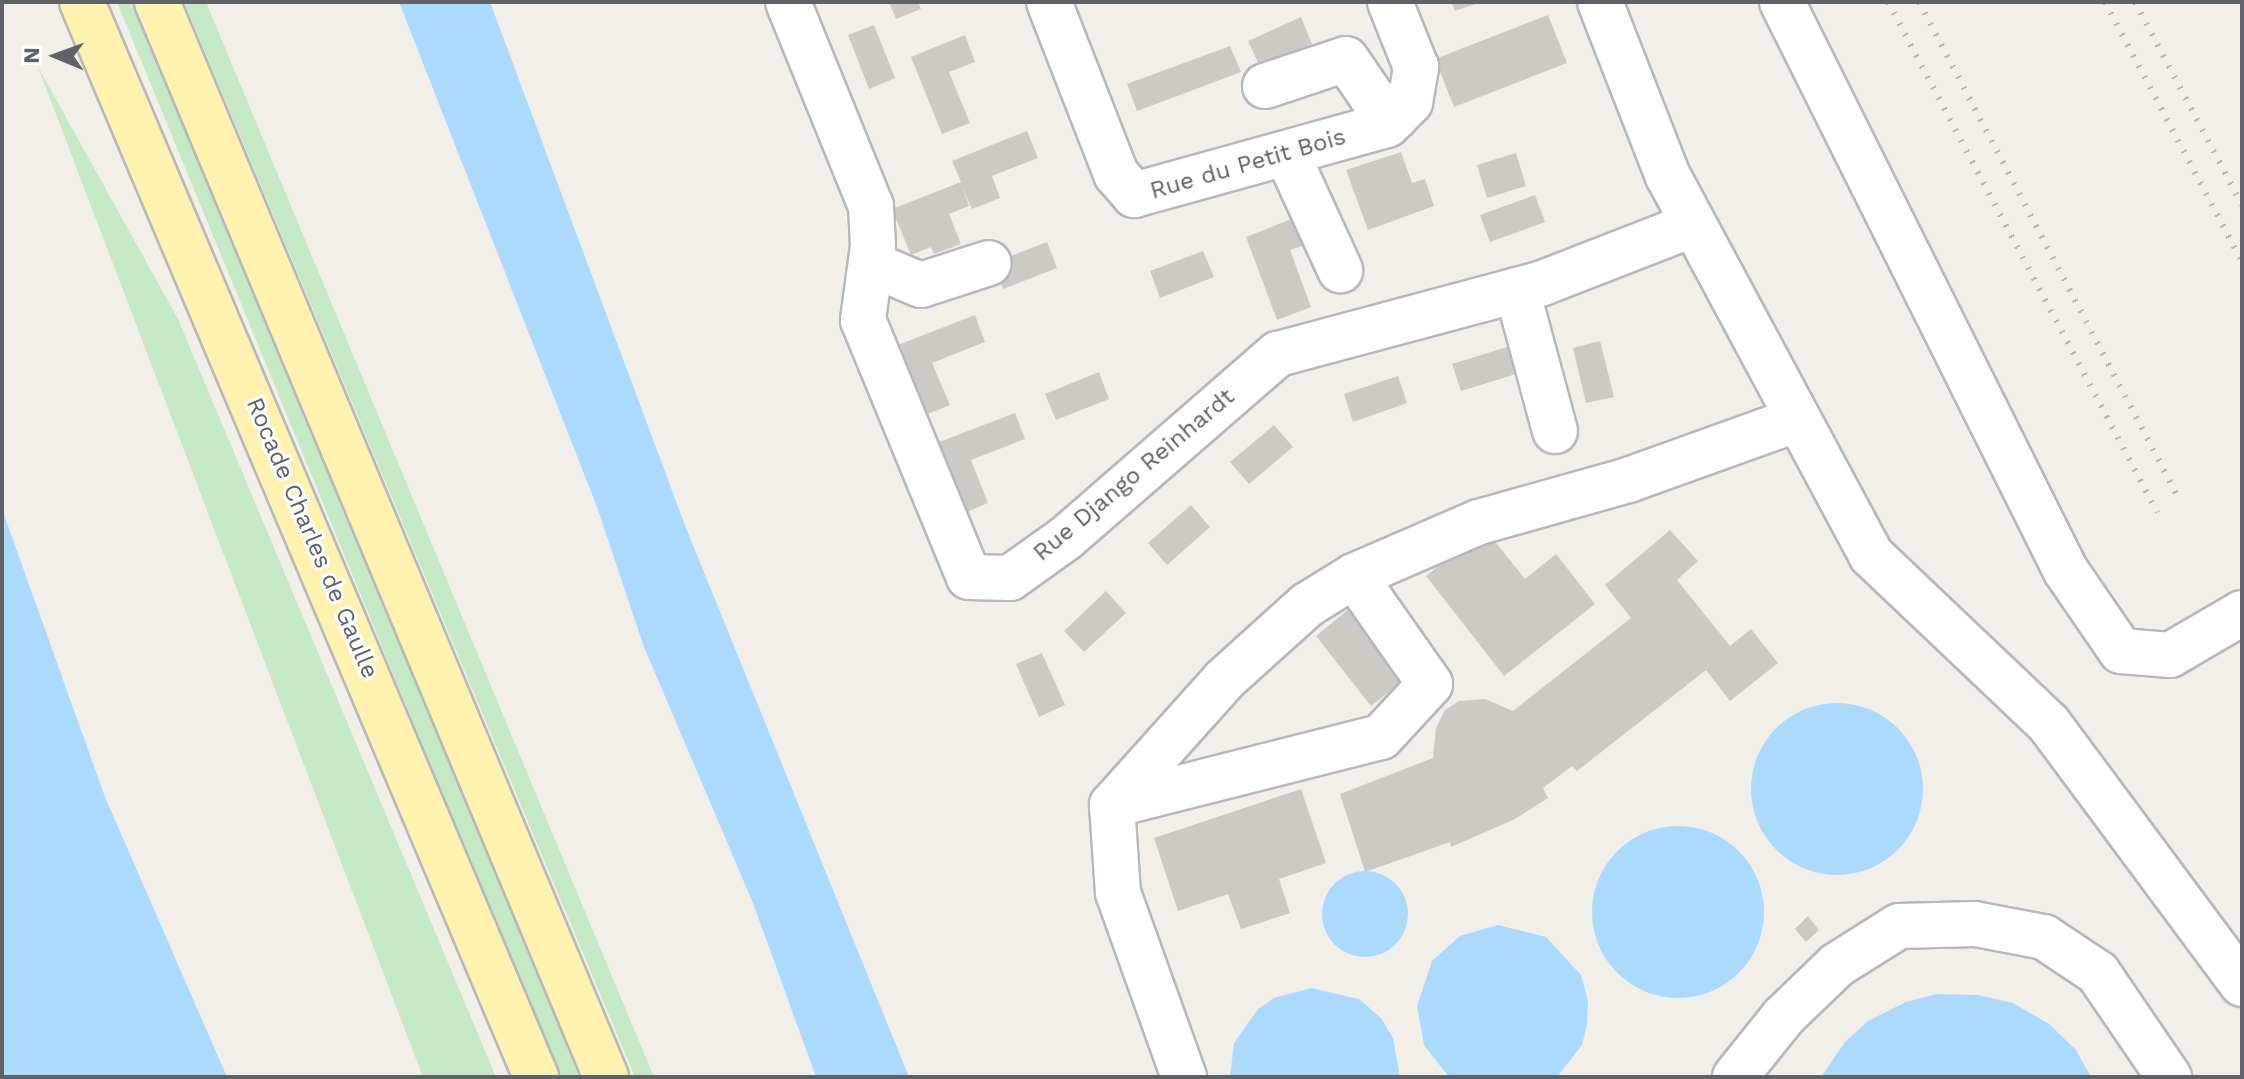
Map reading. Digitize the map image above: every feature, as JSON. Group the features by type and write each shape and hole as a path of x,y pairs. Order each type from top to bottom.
{"main road":[{"name":"Rocade Charles de Gaulle","path":"82,2 536,1077"},
{"path":"157,2 606,1077"}],"lane":[{"name":"Rue Django Reinhardt","path":"788,2 871,206 871,264 863,320 969,577 1010,578 1066,538 1278,354 1517,290 1692,225"},
{"name":"Rue du Petit Bois","path":"1049,2 1116,174 1134,195 1387,125 1396,117"},
{"path":"1265,86 1346,59 1372,97 1396,117 1410,102 1416,67 1390,2"},
{"path":"1600,2 1692,225 1871,555 2049,724 2242,984"},
{"path":"1782,2 2066,571 2121,651 2170,655 2242,613"},
{"path":"1287,154 1340,270"},
{"path":"871,264 921,285 989,263"},
{"path":"1517,290 1555,431"},
{"path":"1184,1077 1118,893 1112,805 1224,680 1307,605 1354,576 1479,522 1628,480 1796,420"},
{"path":"1112,805 1381,737 1430,684 1354,576"},
{"path":"1735,1077 1783,1017 1850,958 1899,926 1975,924 2044,937 2098,973 2169,1077"}],"green space":[{"path":"117,2 137,2 581,1077 559,1077"},
{"path":"184,2 206,2 654,1077 635,1077"},
{"path":"38,67 178,319 496,1077 423,1077"}],"water":[{"path":"399,2 490,2 686,528 909,1077 816,1077 753,903 644,647 597,507"},
{"path":"2,509 105,797 227,1077 2,1077"},
{"path":"1837,703 1870,710 1898,728 1916,756 1923,789 1916,822 1898,850 1870,868 1837,875 1804,868 1776,850 1758,822 1751,789 1758,756 1776,728 1804,710"},
{"path":"1678,826 1711,833 1738,852 1757,879 1764,912 1757,945 1738,972 1711,991 1678,998 1645,991 1618,972 1599,945 1592,912 1599,879 1618,852 1645,833"},
{"path":"1365,871 1382,874 1396,883 1405,897 1408,914 1405,931 1396,945 1382,954 1365,957 1348,954 1334,945 1325,931 1322,914 1325,897 1334,883 1348,874"},
{"path":"1498,925 1546,937 1581,975 1588,1001 1587,1025 1582,1045 1557,1077 1449,1077 1424,1045 1417,1006 1432,961 1460,936"},
{"path":"1311,988 1359,999 1381,1018 1393,1038 1400,1077 1230,1077 1234,1043 1258,1009 1274,998"},
{"path":"1937,994 1978,995 2013,1003 2049,1024 2076,1050 2091,1077 1821,1077 1845,1042 1868,1021 1906,1002"}],"building":[{"path":"889,2 918,2 921,9 896,19"},
{"path":"1451,2 1478,2 1478,3 1455,11"},
{"path":"1548,15 1567,63 1454,107 1435,59"},
{"path":"1301,17 1312,44 1260,67 1248,41"},
{"path":"874,25 895,78 869,89 848,35"},
{"path":"965,35 975,62 949,72 970,123 942,134 911,57"},
{"path":"1230,46 1241,72 1137,111 1127,84"},
{"path":"1027,131 1038,158 992,176 1000,198 972,209 962,187 969,206 949,214 961,244 934,254 931,247 911,255 892,209 961,182 952,161"},
{"path":"1401,152 1412,183 1425,179 1434,206 1368,230 1346,170"},
{"path":"1516,153 1526,186 1487,198 1477,165"},
{"path":"1535,195 1545,222 1490,242 1480,215"},
{"path":"1299,216 1310,243 1290,250 1311,307 1277,320 1246,237"},
{"path":"1047,242 1057,268 1003,289 993,263"},
{"path":"1203,251 1214,277 1160,298 1150,271"},
{"path":"975,315 985,342 932,363 950,405 928,414 898,345"},
{"path":"1600,341 1614,397 1586,403 1573,348"},
{"path":"1507,347 1516,374 1461,391 1452,364"},
{"path":"1099,372 1109,399 1056,420 1045,394"},
{"path":"1398,376 1407,403 1353,422 1344,394"},
{"path":"1015,413 1025,439 971,460 988,503 964,513 934,444"},
{"path":"1274,425 1293,447 1249,484 1230,462"},
{"path":"1191,505 1210,527 1167,565 1148,543"},
{"path":"1485,529 1525,579 1556,554 1595,604 1504,676 1426,576"},
{"path":"1670,530 1698,561 1677,580 1730,646 1751,629 1778,663 1730,701 1706,670 1577,771 1572,766 1543,788 1548,798 1515,819 1451,847 1450,842 1365,872 1340,794 1433,758 1436,728 1445,710 1459,701 1485,699 1513,711 1631,618 1605,585"},
{"path":"1106,591 1126,613 1084,652 1064,631"},
{"path":"1350,608 1406,678 1371,706 1316,636"},
{"path":"1042,653 1065,705 1039,717 1016,664"},
{"path":"1301,789 1326,863 1279,879 1290,913 1241,929 1228,894 1178,911 1154,838"},
{"path":"1808,916 1819,930 1806,942 1795,929"}],"railway":[{"path":"1888,2 2157,512"},
{"path":"1919,2 2180,501"},
{"path":"2105,2 2242,262"},
{"path":"2135,2 2242,205"}]}
